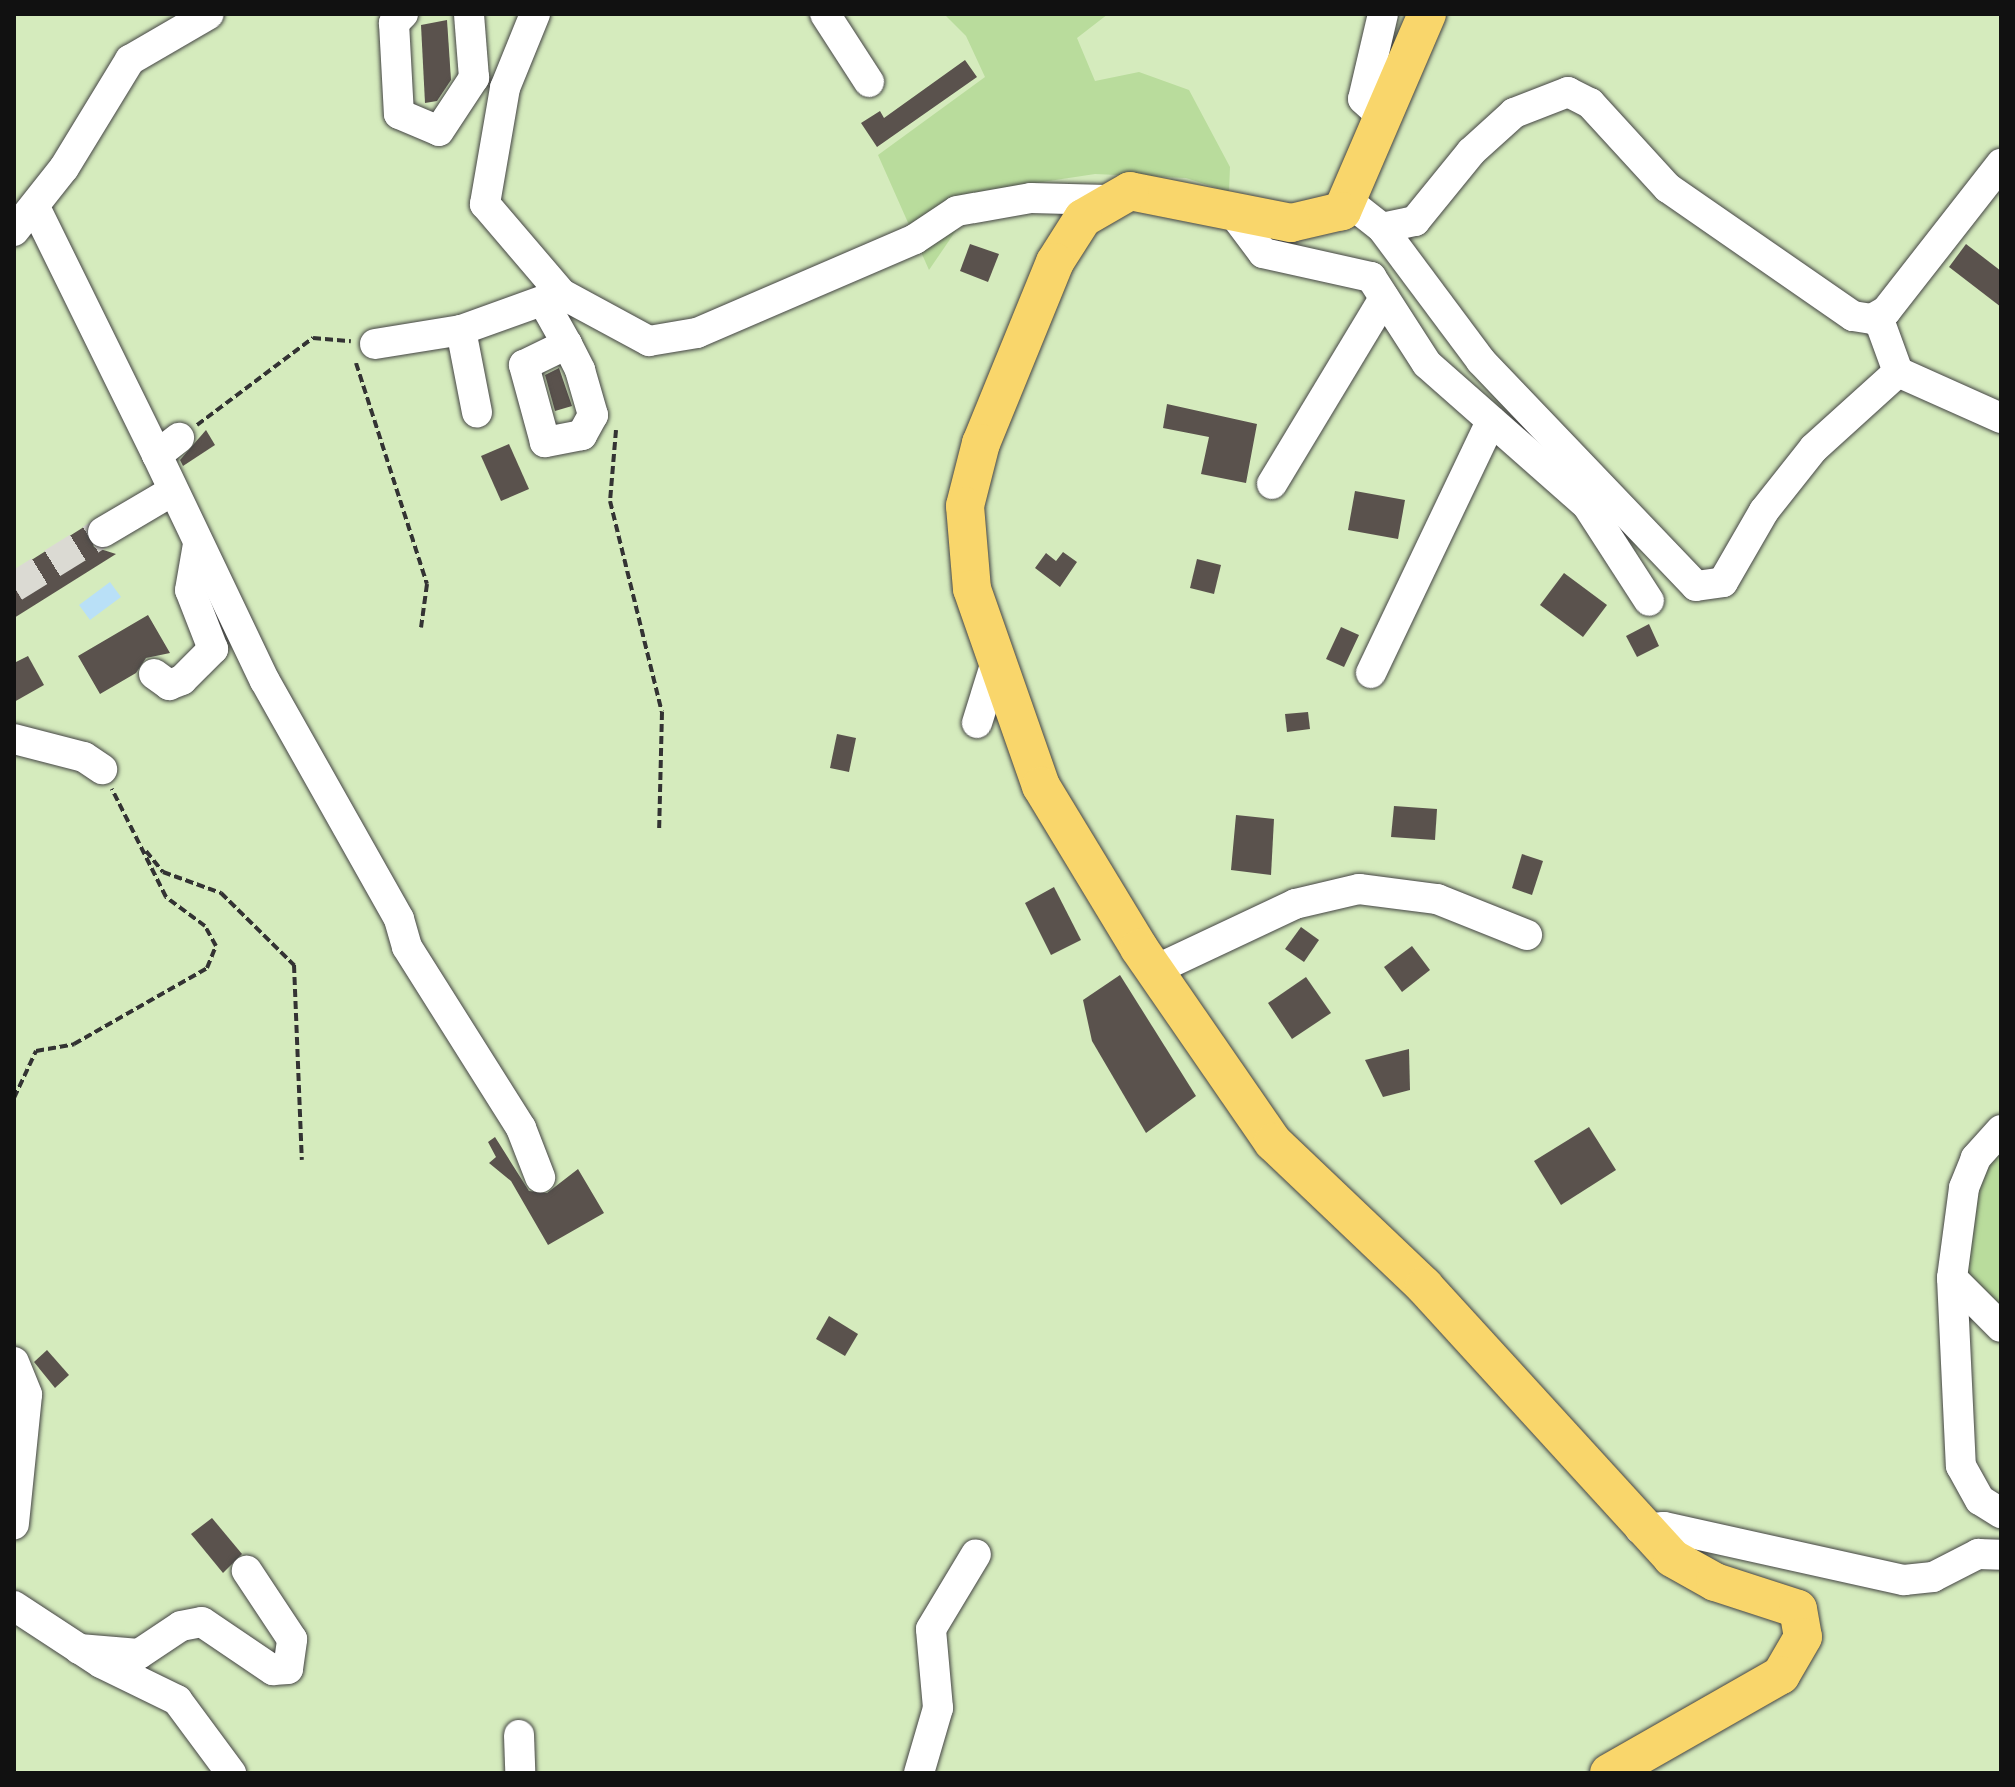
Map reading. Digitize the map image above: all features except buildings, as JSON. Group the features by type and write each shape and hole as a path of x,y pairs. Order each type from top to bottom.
{"main road":[{"path":"1427,14 1349,202 1318,221 1233,213 1153,193 1107,200 1083,218 1055,262 981,443 965,506 972,589 1041,786 1155,970 1273,1142 1424,1286 1640,1529 1692,1571 1788,1602 1798,1609 1803,1637 1781,1675 1609,1773"}],"street":[{"path":"14,231 35,207 130,60 209,14"},
{"path":"403,14 394,23 399,114 439,131 474,78 469,14"},
{"path":"535,14 505,88 485,204 553,298 567,344"},
{"path":"825,14 869,82"},
{"path":"1383,14 1363,99 1384,118"},
{"path":"1382,228 1415,221 1471,152 1514,113 1568,92 1590,103 1668,188 1853,316 1878,317"},
{"path":"1878,317 2001,164"},
{"path":"362,342 461,330 553,298 649,341 672,341 915,239 957,211 1031,198 1107,200"},
{"path":"1349,202 1382,228 1481,361 1696,586 1723,582 1764,511 1814,448 1898,372"},
{"path":"35,207 168,447 171,492 407,947 521,1128 540,1177"},
{"path":"1233,213 1263,253 1352,268 1371,277 1427,364 1587,505 1649,601"},
{"path":"1272,484 1384,298"},
{"path":"1878,317 1898,372 2001,418"},
{"path":"461,330 477,412"},
{"path":"1371,673 1491,421"},
{"path":"103,532 171,492"},
{"path":"154,674 169,685 182,680 213,649 190,590 198,544"},
{"path":"977,723 996,662"},
{"path":"14,739 73,753 102,769"},
{"path":"1155,970 1295,904 1359,889 1437,899 1527,935"},
{"path":"2001,1130 1976,1158 1964,1188 1952,1278 1961,1466 1980,1500 2001,1513"},
{"path":"1952,1278 2001,1327"},
{"path":"14,1362 27,1395 14,1524"},
{"path":"1640,1529 1664,1527 1904,1580 1933,1577 1978,1554 2001,1555"},
{"path":"919,1773 938,1708 931,1629 976,1554"},
{"path":"79,1649 139,1654 181,1626 202,1622 273,1670 288,1669 292,1639 247,1571"},
{"path":"14,1606 79,1649 177,1700 231,1773"},
{"path":"519,1735 520,1773"}],"path":[{"path":"168,447 313,338 362,342 380,454 427,584 421,628"},
{"path":"613,422 618,467 610,501 662,712 659,831"},
{"path":"14,1098 36,1051 74,1044 207,968 216,946 205,926 166,897 102,769"},
{"path":"144,849 163,872 221,893 294,965 302,1160"}],"green space":[{"path":"14,14 2001,14 2001,1773 14,1773"},
{"path":"944,14 1108,14 1077,38 1095,81 1139,72 1189,90 1230,167 1229,192 1186,178 1095,174 983,191 929,270 878,155 985,77 966,36"},
{"path":"2001,1125 2001,1310 1957,1325 1959,1227"}],"water":[{"path":"110,582 121,597 90,620 79,605"}],"tunnel":[{"path":"14,587 103,532"}]}
